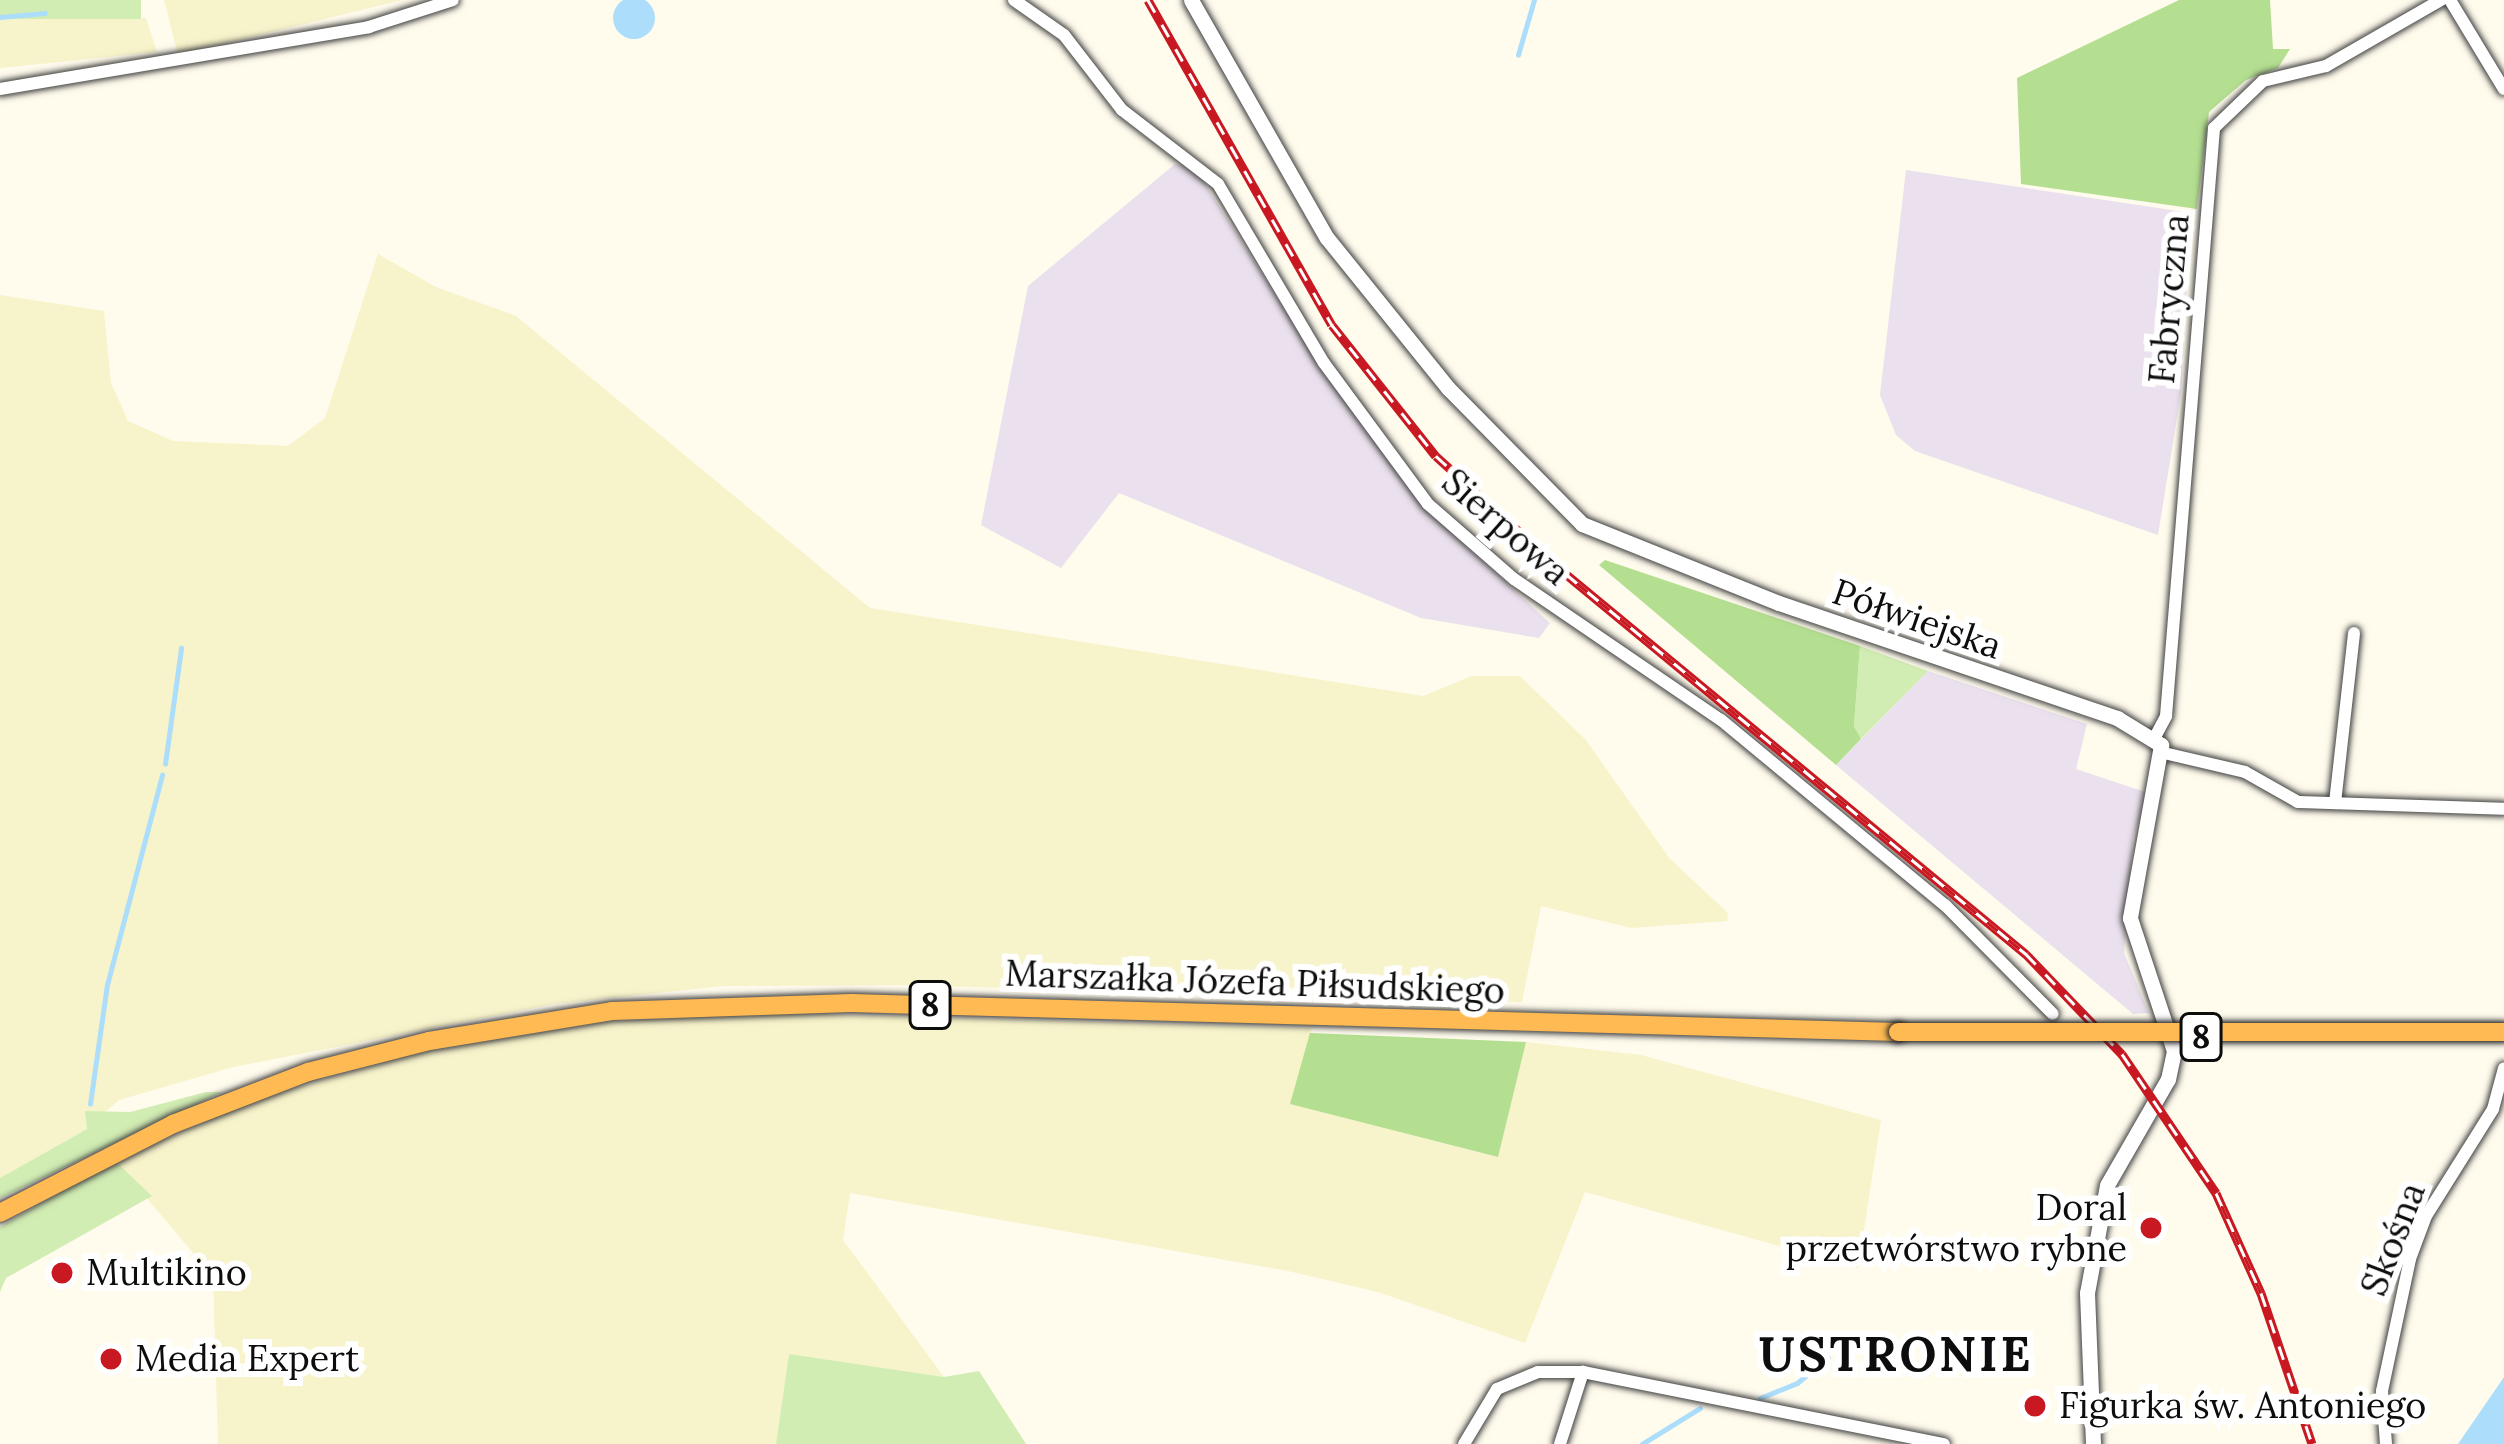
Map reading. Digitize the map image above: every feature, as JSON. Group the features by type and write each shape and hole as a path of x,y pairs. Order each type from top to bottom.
{"highway":[{"name":"Marszałka Józefa Piłsudskiego","path":"0,1213 173,1124 308,1072 429,1041 612,1011 874,1004 1898,1032 2504,1032"}],"street":[{"path":"0,89 369,27 453,0"},
{"name":"Sierpowa","path":"1014,0 1064,35 1122,110 1218,184 1324,363 1428,504 1514,579 1721,720 1945,905 2054,1014"},
{"name":"Półwiejska","path":"1191,0 1327,238 1448,388 1582,524 2155,737"},
{"name":"Fabryczna","path":"2155,737 2166,716 2214,128 2263,80 2326,66 2441,0"},
{"path":"2450,0 2504,89"},
{"path":"2335,803 2354,633"},
{"path":"2093,1444 2085,1335 2107,1184 2173,1063 2175,1042 2130,918 2142,826 2164,753 2155,737"},
{"path":"2164,753 2245,772 2298,802 2504,809"},
{"name":"Skośna","path":"2386,1444 2388,1348 2410,1259 2426,1216 2493,1109 2504,1068"},
{"path":"1464,1444 1497,1389 1538,1372 1582,1372 1944,1444"},
{"path":"1561,1444 1582,1372"}],"shaded area":[{"path":"164,0 402,0 178,55"},
{"path":"25,15 146,18 157,52 0,68 0,19"},
{"path":"1175,164 1195,168 1320,366 1424,508 1550,623 1539,638 1421,618 1119,493 1061,568 981,525 1028,286"},
{"path":"1906,170 2191,213 2181,393 2158,535 1915,451 1896,435 1880,395"},
{"path":"378,254 436,287 516,316 870,608 1423,696 1472,676 1520,676 1585,739 1670,859 1728,913 1727,921 1631,928 1541,906 1522,1002 904,985 723,986 554,1004 233,1067 119,1100 104,1113 86,1111 87,1129 0,1178 0,295 104,311 111,383 128,421 173,441 288,446 325,418"},
{"path":"1928,671 2087,724 2076,769 2148,793 2133,837 2124,953 2149,1013 2133,1014 1836,765"},
{"path":"774,1013 1312,1028 1291,1104 1497,1157 1526,1042 1641,1055 1881,1120 1858,1268 1585,1192 1525,1343 1378,1292 1288,1271 850,1193 843,1240 944,1377 789,1354 776,1444 218,1444 213,1276 115,1161 260,1098 414,1054 601,1022"}],"green space":[{"path":"0,0 141,0 141,19 0,19"},
{"path":"2179,0 2270,0 2273,49 2290,49 2278,68 2246,80 2209,112 2197,209 2021,184 2017,78"},
{"path":"1605,560 1860,646 1854,726 1861,739 1836,765 1599,565"},
{"path":"1860,646 1928,671 1861,739 1854,726"},
{"path":"1310,1033 1526,1042 1498,1157 1290,1104"},
{"path":"222,1092 0,1198 0,1178 87,1129 85,1111 130,1112"},
{"path":"115,1161 152,1196 6,1278 0,1292 0,1227"},
{"path":"789,1354 944,1377 979,1371 1026,1444 776,1444"}],"water":[{"path":"634,-3 649,3 655,18 649,33 634,39 619,33 613,18 619,3"},
{"path":"2504,1377 2504,1444 2458,1444"}],"waterway":[{"path":"1518,55 1534,0"},
{"path":"0,17 45,13"},
{"path":"165,764 181,648"},
{"path":"90,1104 107,985 162,775"},
{"path":"1760,1398 1797,1383 1828,1358"},
{"path":"1642,1444 1700,1408"}],"railway":[{"path":"1148,0 1332,325 1436,456 1566,574 2026,954 2122,1054 2216,1193 2261,1293 2312,1444"}],"place":[{"name":"Doral przetwórstwo rybne","path":"2151,1228"},
{"name":"Multikino","path":"62,1273"},
{"name":"Media Expert","path":"111,1359"},
{"name":"Figurka św. Antoniego","path":"2035,1406"}],"district":[{"name":"USTRONIE","path":"1896,1354"}]}
